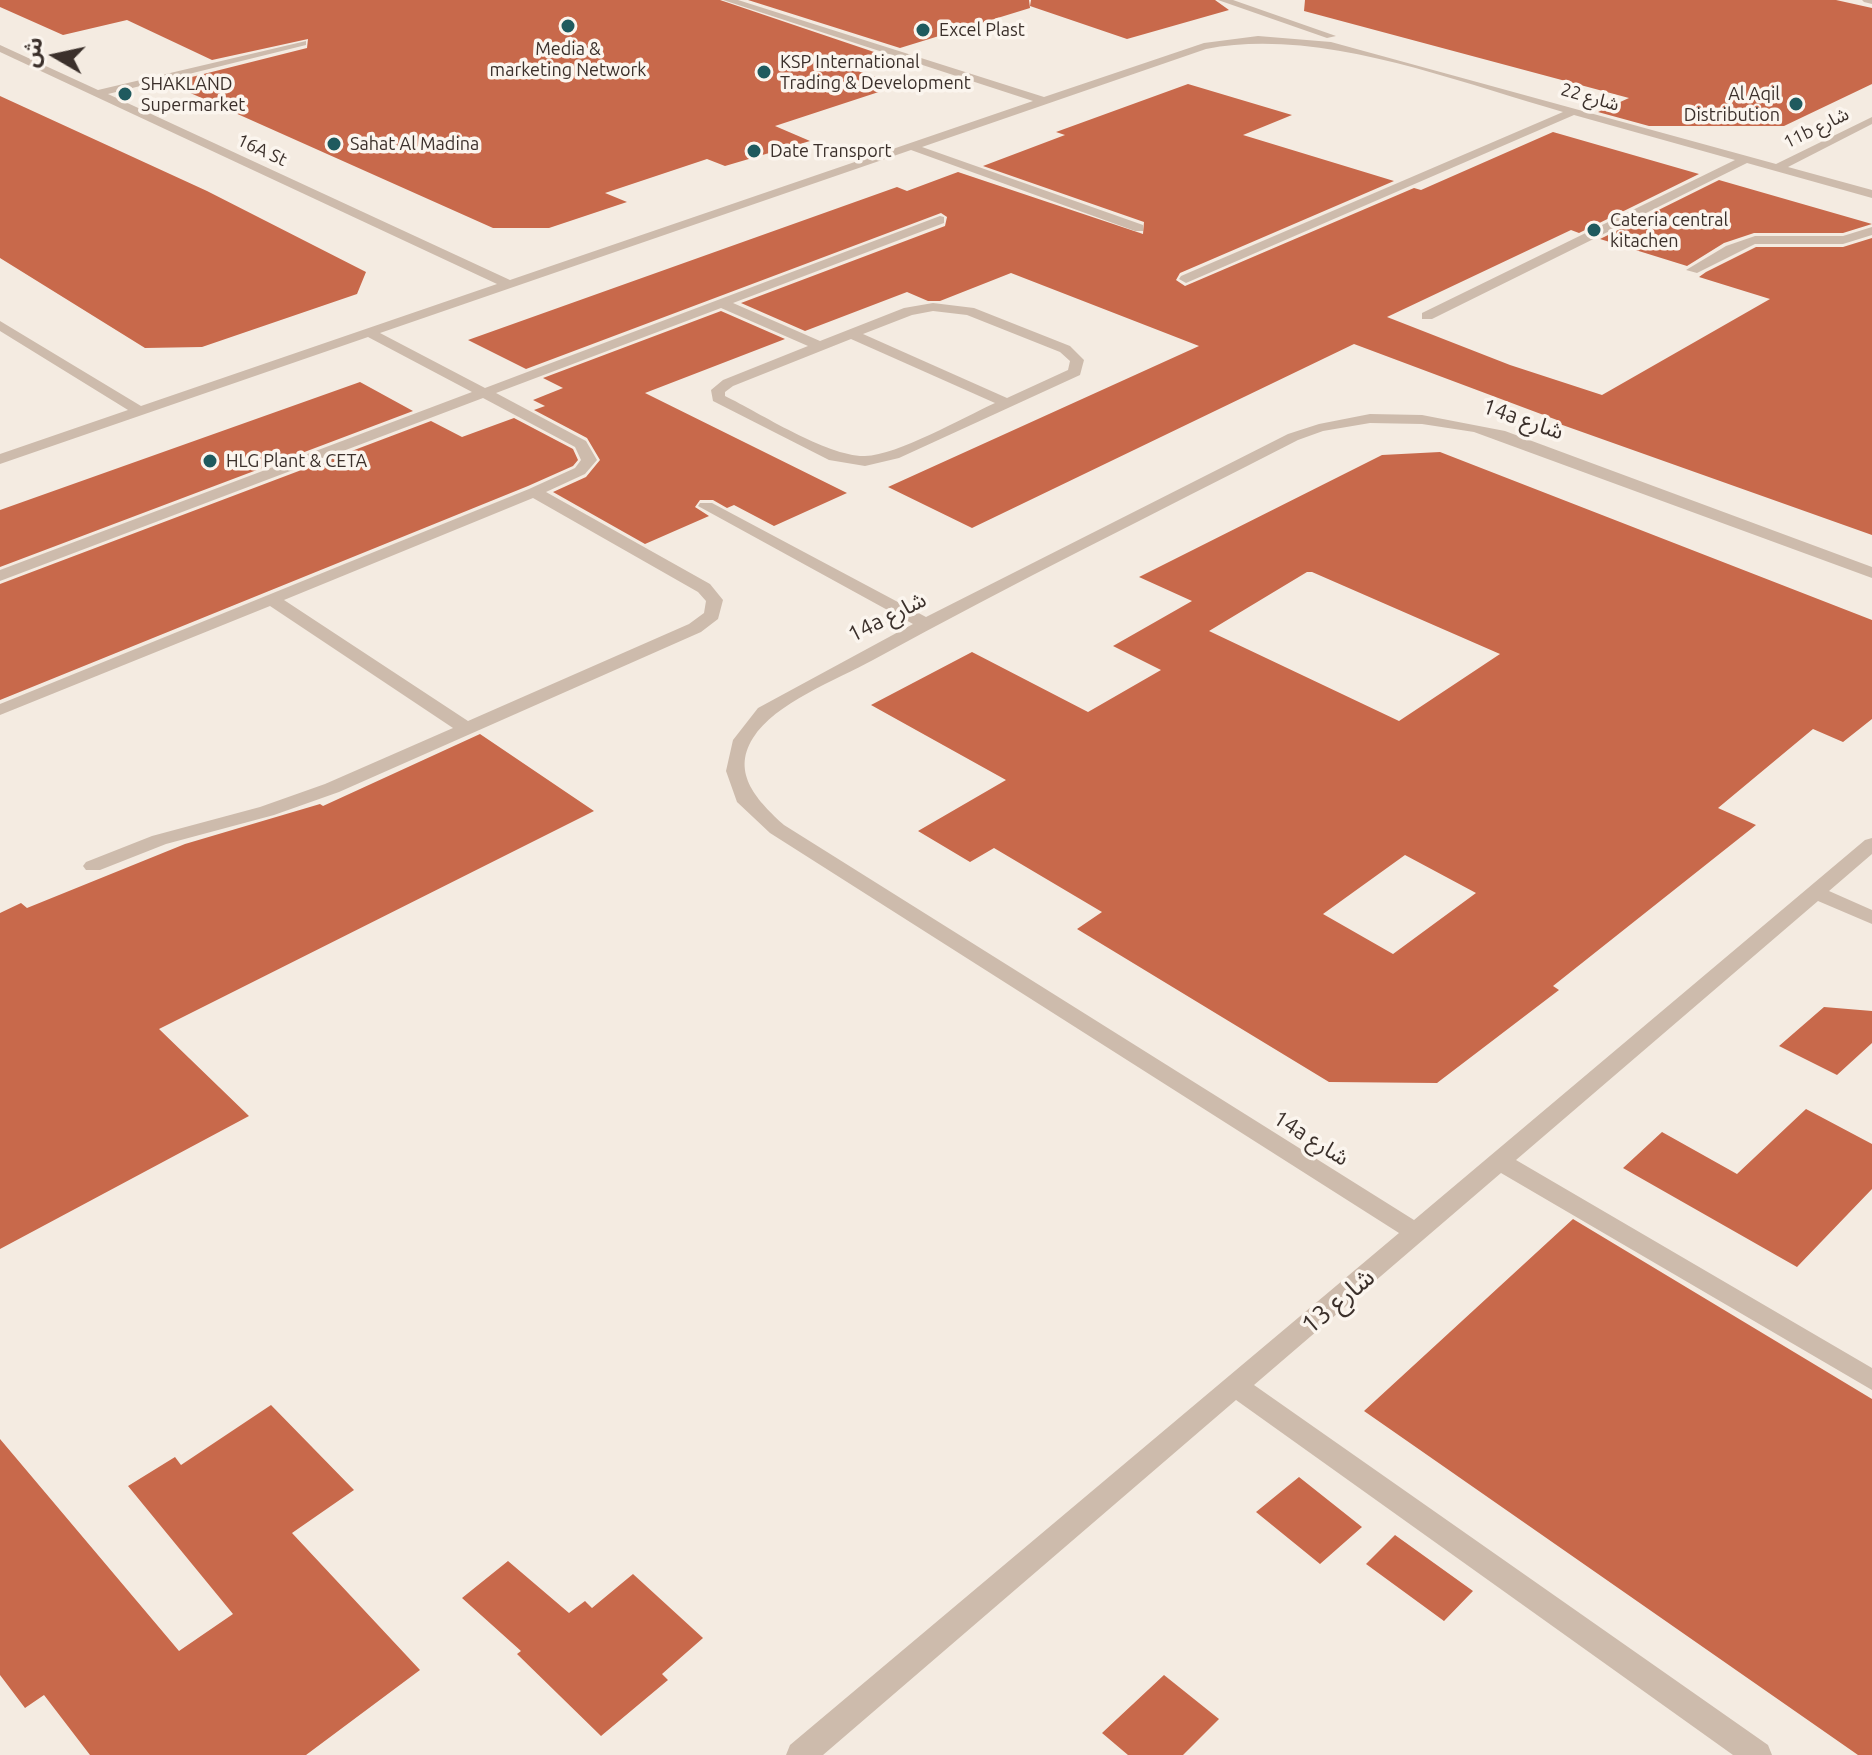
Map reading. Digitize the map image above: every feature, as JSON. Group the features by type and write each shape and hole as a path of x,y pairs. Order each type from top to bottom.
{"street":[{"path":"728,0 1044,101"},
{"path":"1223,0 1394,54 1399,58 1397,62"},
{"name":"شارع 22","path":"0,459 1204,46 1245,39 1297,40 1397,62 1872,194"},
{"path":"98,93 302,43"},
{"name":"16A St","path":"0,48 510,285"},
{"path":"1186,279 1574,111"},
{"name":"11b شارع","path":"1777,168 1872,120"},
{"path":"912,147 1139,228"},
{"path":"1427,316 1746,159"},
{"path":"0,576 940,220"},
{"path":"1692,270 1756,240 1844,241 1872,231"},
{"path":"722,303 821,347"},
{"path":"946,307 969,311 1065,349 1077,360 1075,372 1068,377 894,455 854,461 834,457 718,398 718,390 728,383 851,334 909,311 946,307"},
{"path":"0,325 141,412"},
{"path":"0,710 580,471 589,454 581,444 370,333"},
{"path":"851,334 1008,404"},
{"name":"14a شارع","path":"1417,1233 777,829 747,802 735,771 736,755 751,725 764,712 926,624 1293,437 1342,421 1373,418 1438,420 1500,434 1872,573"},
{"path":"93,866 159,840 300,800 695,628 705,622 716,608 715,600 704,588 534,492"},
{"path":"706,506 926,624"},
{"path":"271,599 467,729"},
{"name":"شارع 13","path":"801,1755 1872,844"},
{"path":"1817,893 1872,918"},
{"path":"1501,1162 1872,1380"},
{"path":"1236,1386 1757,1755"}],"building":[{"path":"0,0 720,0 880,54 842,66 900,85 775,126 810,141 725,166 707,159 605,193 627,202 549,228 493,228 168,83 307,48 308,39 212,60 127,20 63,35 0,7"},
{"path":"748,0 1029,0 1030,8 900,48"},
{"path":"1031,0 1215,0 1229,10 1127,39 1030,6"},
{"path":"1305,0 1836,0 1872,8 1872,84 1784,126 1649,126 1598,112 1629,98 1304,11"},
{"path":"1188,84 1292,115 1243,135 1394,181 1180,273 1176,280 1185,286 1414,188 1421,190 1553,132 1699,174 1579,233 1571,230 1387,317 1510,365 1602,395 1770,299 1699,277 1706,272 1756,247 1843,247 1872,238 1872,535 1554,422 1557,420 1354,344 972,528 888,487 1199,346 1011,273 940,301 928,301 907,292 805,331 741,303 945,226 947,217 941,213 526,369 468,340 897,187 907,191 958,172 1143,234 1144,222 983,166 1065,135 1056,132"},
{"path":"0,96 207,191 366,272 357,294 202,347 145,348 0,258"},
{"path":"1719,180 1872,224 1843,233 1754,233 1724,243 1687,266 1600,239"},
{"path":"721,311 785,339 645,393 847,493 774,526 734,505 727,508 713,500 700,500 695,507 709,516 645,544 553,492 586,477 600,460 587,438 534,410 545,406 533,400 563,388 543,378"},
{"name":"HLG Plant & CETA","path":"360,382 413,411 0,567 0,510"},
{"path":"514,418 573,449 578,460 573,466 528,486 0,700 0,584 431,421 462,437"},
{"path":"1440,452 1872,620 1872,719 1843,742 1813,729 1718,808 1756,825 1553,986 1559,990 1437,1083 1329,1082 1077,929 1102,912 994,848 970,862 918,831 1006,780 871,705 972,652 1088,712 1161,670 1113,646 1192,601 1139,577 1382,455","holes":["1307,572 1312,572 1500,654 1399,721 1209,631","1405,855 1476,893 1393,954 1323,914"]},
{"path":"480,734 594,811 159,1029 249,1116 0,1249 0,913 21,903 27,908 185,844 320,804 323,806"},
{"path":"1824,1007 1872,1011 1872,1043 1837,1075 1779,1046"},
{"path":"1806,1109 1872,1144 1872,1189 1797,1267 1623,1168 1662,1132 1737,1174"},
{"path":"1573,1219 1872,1399 1872,1755 1858,1755 1364,1411"},
{"path":"271,1405 354,1490 292,1533 420,1670 306,1755 90,1755 44,1695 25,1708 0,1675 0,1439 179,1651 233,1614 128,1486 175,1457 181,1465"},
{"path":"1299,1477 1362,1527 1320,1564 1256,1512"},
{"path":"1395,1535 1473,1591 1444,1621 1366,1564"},
{"path":"508,1561 569,1613 585,1601 592,1608 633,1574 703,1638 662,1674 668,1680 601,1736 517,1654 521,1651 462,1598"},
{"path":"1164,1675 1219,1719 1183,1755 1128,1755 1102,1733"}],"place":[{"name":"Media & marketing Network","path":"568,26"},
{"name":"Excel Plast","path":"923,30"},
{"name":"KSP International Trading & Development","path":"764,72"},
{"name":"SHAKLAND Supermarket","path":"125,94"},
{"name":"Al Aqil Distribution","path":"1796,104"},
{"name":"Sahat Al Madina","path":"334,144"},
{"name":"Date Transport","path":"754,151"},
{"name":"Cateria central kitachen","path":"1594,230"},
{"name":"HLG Plant & CETA","path":"210,461"}]}
